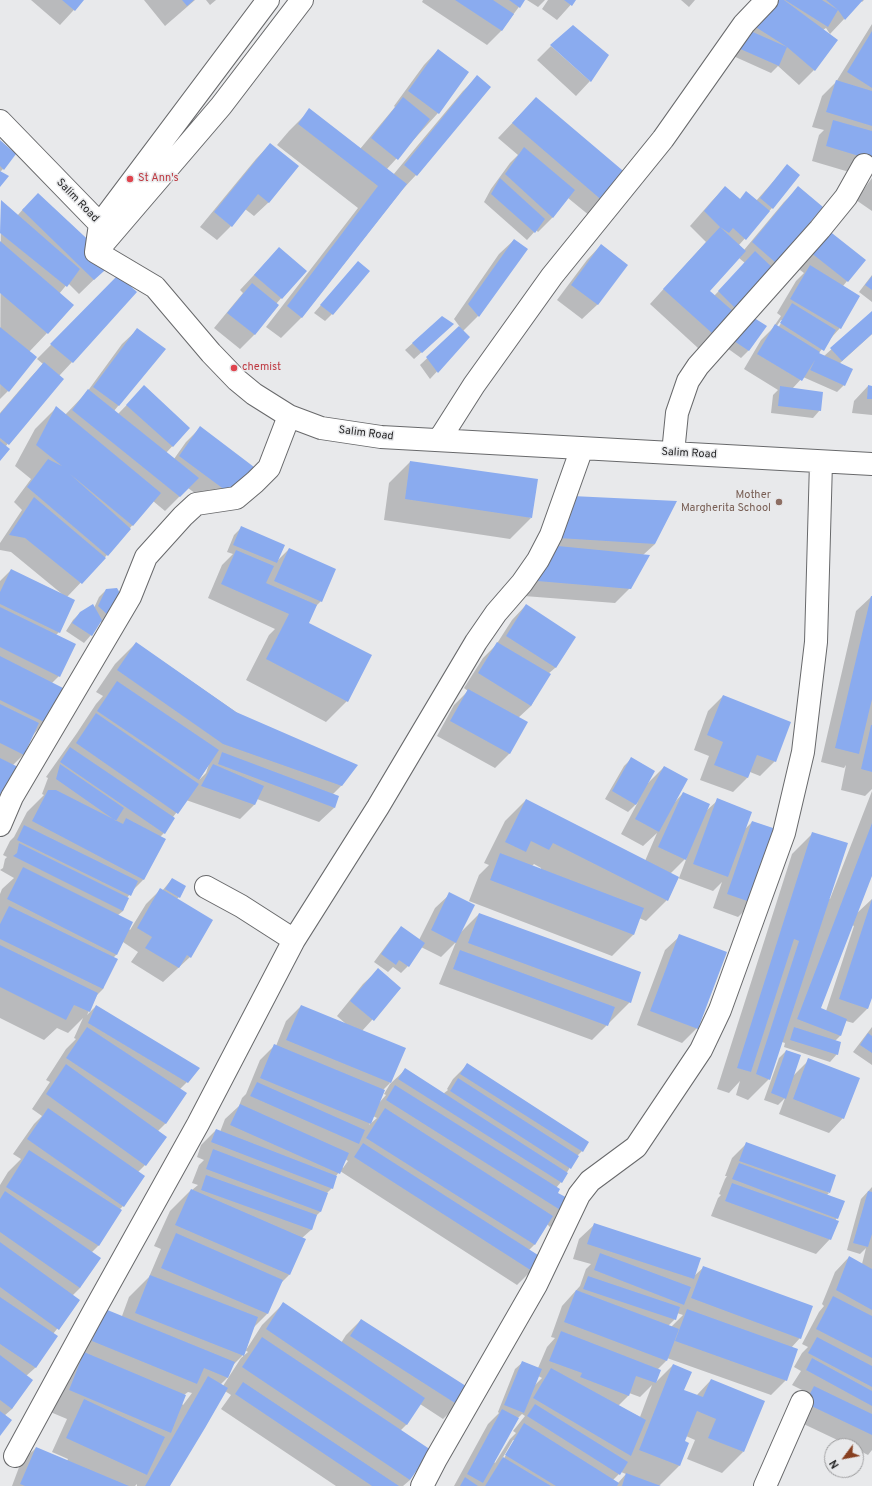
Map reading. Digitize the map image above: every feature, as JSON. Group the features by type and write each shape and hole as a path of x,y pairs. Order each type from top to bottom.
{"street":[{"path":"100,224 268,0"},
{"path":"96,252 221,106 302,0"},
{"path":"439,440 474,385 552,276 663,138 744,24 767,0"},
{"name":"Salim Road","path":"0,121 100,224 96,252 154,287 211,353 237,380 266,402 289,416 321,428 381,437 872,464"},
{"path":"673,453 677,413 688,381 749,308 820,229 846,197 864,165"},
{"path":"0,824 16,791 130,597 146,557 196,504 236,498 255,482 269,468 289,416"},
{"path":"15,1456 198,1124 294,940 378,807 476,642 496,613 522,583 538,560 551,535 582,448"},
{"path":"422,1486 536,1285 578,1195 590,1181 636,1147 701,1050 720,1010 784,833 803,752 816,642 821,462"},
{"path":"206,887 241,906 294,940"},
{"path":"765,1486 802,1402"}],"building":[{"path":"62,0 84,0 75,11"},
{"path":"182,0 194,0 187,6"},
{"path":"455,0 493,0 514,14 502,31"},
{"path":"509,0 525,0 520,8"},
{"path":"564,0 576,0 572,6"},
{"path":"774,0 784,0 838,40 815,71 787,47 754,26"},
{"path":"785,0 822,0 838,10 828,27"},
{"path":"826,0 863,0 845,20 838,10"},
{"path":"573,25 609,55 591,82 550,45"},
{"path":"746,29 787,47 779,66 738,48"},
{"path":"872,31 872,88 847,72"},
{"path":"438,49 469,72 439,114 408,91"},
{"path":"477,75 491,87 417,176 404,165"},
{"path":"836,80 872,91 872,126 826,112"},
{"path":"403,97 430,119 398,160 371,138"},
{"path":"536,97 628,175 605,203 512,123"},
{"path":"309,108 407,184 302,318 287,306 378,186 298,124"},
{"path":"833,120 872,131 872,160 826,146"},
{"path":"0,140 16,154 4,170 0,166"},
{"path":"270,143 299,166 269,203 258,194 232,227 214,212"},
{"path":"524,147 575,190 553,218 505,174"},
{"path":"787,164 800,175 773,209 760,198"},
{"path":"0,171 9,176 0,187"},
{"path":"500,178 545,219 535,233 491,194"},
{"path":"725,186 740,199 746,191 770,211 746,240 733,228 729,233 720,227 704,211"},
{"path":"798,186 823,207 776,263 752,242"},
{"path":"38,193 113,263 94,280 22,210"},
{"path":"1,200 80,269 67,287 0,233"},
{"path":"720,227 746,251 710,291 734,312 713,334 663,289"},
{"path":"828,230 866,260 848,282 810,252"},
{"path":"514,239 528,249 479,317 468,304"},
{"path":"0,241 74,305 48,334 0,293"},
{"path":"601,244 628,265 598,305 571,285"},
{"path":"279,247 307,271 282,299 254,275"},
{"path":"755,251 775,270 737,310 718,291"},
{"path":"358,261 370,271 333,315 320,305"},
{"path":"810,265 860,296 841,329 790,299"},
{"path":"118,275 137,292 73,363 50,344"},
{"path":"872,276 872,290 865,285"},
{"path":"252,283 279,305 255,335 227,313"},
{"path":"792,303 836,330 824,351 780,323"},
{"path":"872,311 872,334 842,361 830,348"},
{"path":"442,316 454,324 422,353 412,343"},
{"path":"751,316 767,326 749,351 734,341"},
{"path":"775,324 820,352 819,353 853,369 845,386 810,370 815,360 802,381 757,354"},
{"path":"459,326 470,337 438,373 426,357"},
{"path":"0,327 37,357 9,392 0,384"},
{"path":"137,328 166,349 119,406 93,387"},
{"path":"44,362 64,379 9,445 0,438 0,414"},
{"path":"144,385 190,428 173,447 126,405"},
{"path":"868,385 872,386 872,399 867,399"},
{"path":"780,386 823,392 821,411 778,406"},
{"path":"88,389 199,478 180,497 72,410"},
{"path":"56,406 161,493 133,526 70,474 131,529 108,556 27,487 48,459 62,466 36,445"},
{"path":"200,426 254,467 233,496 179,456"},
{"path":"0,441 10,449 0,461"},
{"path":"410,461 538,479 532,518 405,499"},
{"path":"572,496 677,501 655,544 558,538"},
{"path":"34,497 106,558 82,584 25,538 9,535"},
{"path":"241,526 285,545 277,563 233,545"},
{"path":"558,546 650,555 631,589 537,581"},
{"path":"289,548 336,569 322,602 274,581"},
{"path":"236,550 274,566 266,583 317,605 309,623 372,655 348,702 266,659 289,614 221,584"},
{"path":"11,569 75,600 60,633 0,604 0,592"},
{"path":"117,588 125,602 111,618 98,606 106,589"},
{"path":"871,596 872,699 859,754 835,748"},
{"path":"93,604 102,620 92,636 72,623 80,612"},
{"path":"526,604 576,637 556,668 506,636"},
{"path":"0,607 76,644 60,677 0,647"},
{"path":"136,642 236,712 358,765 342,786 223,744 117,670"},
{"path":"497,642 551,674 531,706 478,673"},
{"path":"0,656 63,688 46,723 0,700"},
{"path":"117,681 219,750 199,780 97,711"},
{"path":"468,689 528,722 510,754 450,721"},
{"path":"723,695 791,722 776,762 757,755 748,778 714,765 723,742 707,735"},
{"path":"0,704 39,723 24,755 0,743"},
{"path":"96,713 199,784 178,814 76,743"},
{"path":"872,725 872,772 861,769"},
{"path":"70,747 175,818 165,834 60,762"},
{"path":"222,752 339,796 335,808 218,764"},
{"path":"631,757 655,771 636,805 612,791"},
{"path":"0,758 18,767 0,795"},
{"path":"60,764 124,808 116,821 56,779"},
{"path":"213,764 264,786 255,805 201,786"},
{"path":"664,766 688,779 659,832 635,819"},
{"path":"48,790 56,790 123,824 126,818 166,839 144,880 32,821"},
{"path":"683,792 710,804 686,860 658,847"},
{"path":"717,798 752,812 728,877 693,864"},
{"path":"526,799 679,877 668,901 553,843 549,850 531,841 526,852 505,842"},
{"path":"752,821 779,830 753,903 727,894"},
{"path":"872,823 872,876 821,1008 847,1019 841,1036 797,1019"},
{"path":"24,825 138,881 131,896 17,840"},
{"path":"812,832 848,843 770,1080 756,1074 799,941 794,939 751,1072 737,1068"},
{"path":"19,843 129,898 123,911 13,856 17,853"},
{"path":"500,853 644,908 634,935 490,880"},
{"path":"23,867 133,922 117,955 7,899"},
{"path":"172,878 186,886 180,898 165,889"},
{"path":"160,888 213,920 191,958 187,955 179,968 145,948 152,937 137,928"},
{"path":"449,892 475,905 456,943 431,930"},
{"path":"872,899 872,998 868,1009 839,999"},
{"path":"9,906 118,959 103,989 0,939 0,924"},
{"path":"479,913 641,972 631,1003 468,943"},
{"path":"401,926 425,943 409,967 399,960 396,965 381,954"},
{"path":"679,934 727,952 698,1029 650,1011"},
{"path":"0,945 98,993 90,1012 74,1005 66,1020 0,987"},
{"path":"460,950 615,1007 608,1026 453,969"},
{"path":"378,968 401,988 374,1021 350,1001"},
{"path":"96,1005 200,1068 188,1083 88,1023"},
{"path":"301,1005 406,1048 391,1083 286,1040"},
{"path":"87,1027 187,1093 166,1124 66,1058"},
{"path":"794,1027 841,1042 838,1055 790,1040"},
{"path":"868,1033 872,1036 872,1053 860,1045"},
{"path":"274,1044 385,1090 371,1124 260,1078"},
{"path":"786,1050 801,1055 786,1099 771,1093"},
{"path":"808,1058 860,1078 844,1119 793,1099"},
{"path":"467,1063 589,1142 583,1152 460,1074"},
{"path":"66,1064 167,1137 146,1166 46,1094"},
{"path":"405,1068 568,1173 562,1183 398,1079"},
{"path":"458,1078 579,1156 571,1169 450,1091"},
{"path":"257,1082 365,1130 359,1144 250,1096"},
{"path":"395,1085 560,1189 558,1193 573,1201 565,1213 386,1100"},
{"path":"240,1104 349,1153 340,1174 230,1125"},
{"path":"48,1108 145,1176 124,1207 27,1139"},
{"path":"385,1108 553,1216 535,1245 366,1138"},
{"path":"216,1129 337,1176 333,1189 211,1142"},
{"path":"746,1142 836,1175 830,1193 739,1161"},
{"path":"363,1143 541,1257 532,1271 354,1157"},
{"path":"213,1149 328,1193 321,1212 206,1169"},
{"path":"29,1150 122,1210 99,1246 6,1187"},
{"path":"739,1163 845,1201 838,1219 732,1179"},
{"path":"206,1175 317,1215 312,1230 201,1190"},
{"path":"732,1183 839,1221 831,1240 725,1201"},
{"path":"191,1189 306,1239 290,1275 175,1225"},
{"path":"5,1191 101,1258 80,1288 0,1232 0,1199"},
{"path":"868,1191 872,1192 872,1234 868,1247 853,1243"},
{"path":"594,1223 701,1258 694,1279 587,1244"},
{"path":"176,1233 283,1280 268,1314 161,1268"},
{"path":"0,1242 80,1300 59,1330 0,1287"},
{"path":"600,1253 691,1287 684,1305 594,1270"},
{"path":"849,1256 872,1269 872,1310 836,1290"},
{"path":"703,1266 813,1306 801,1339 691,1298"},
{"path":"150,1275 258,1317 244,1356 135,1313"},
{"path":"588,1276 680,1307 676,1320 583,1289"},
{"path":"576,1290 679,1329 667,1361 564,1322"},
{"path":"833,1296 872,1316 872,1358 816,1329"},
{"path":"0,1297 58,1336 36,1368 0,1344"},
{"path":"283,1302 425,1398 407,1425 266,1329"},
{"path":"105,1309 235,1362 228,1378 204,1368 197,1384 92,1341"},
{"path":"687,1309 798,1349 787,1381 675,1341"},
{"path":"361,1319 469,1388 458,1405 350,1336"},
{"path":"561,1331 661,1370 656,1383 636,1376 629,1396 580,1377 582,1373 549,1361"},
{"path":"262,1337 431,1450 410,1480 242,1367"},
{"path":"817,1337 872,1366 872,1387 808,1353"},
{"path":"84,1352 186,1395 171,1433 69,1390"},
{"path":"0,1355 33,1380 12,1409 0,1400"},
{"path":"812,1358 872,1391 872,1406 806,1370"},
{"path":"522,1361 542,1369 524,1413 504,1405"},
{"path":"673,1364 692,1372 684,1390 703,1397 711,1379 765,1401 744,1452 708,1438 716,1419 697,1411 685,1441 689,1443 680,1466 639,1450"},
{"path":"551,1368 646,1420 631,1456 533,1398"},
{"path":"208,1376 228,1388 170,1486 145,1486"},
{"path":"243,1382 399,1486 372,1486 235,1394"},
{"path":"814,1386 872,1414 872,1435 805,1403"},
{"path":"84,1399 165,1437 147,1475 66,1438"},
{"path":"535,1404 628,1462 620,1475 527,1416"},
{"path":"502,1409 519,1418 483,1483 467,1474"},
{"path":"0,1411 12,1420 0,1436"},
{"path":"524,1423 619,1483 617,1486 556,1486 505,1455"},
{"path":"36,1447 129,1486 25,1486 20,1484"},
{"path":"503,1457 551,1486 485,1486"},
{"path":"626,1473 661,1486 622,1486"},
{"path":"465,1477 478,1486 460,1486"}],"place":[{"name":"St Ann's","path":"130,179"},
{"name":"chemist","path":"234,368"},
{"name":"Mother Margherita School","path":"779,502"}]}
